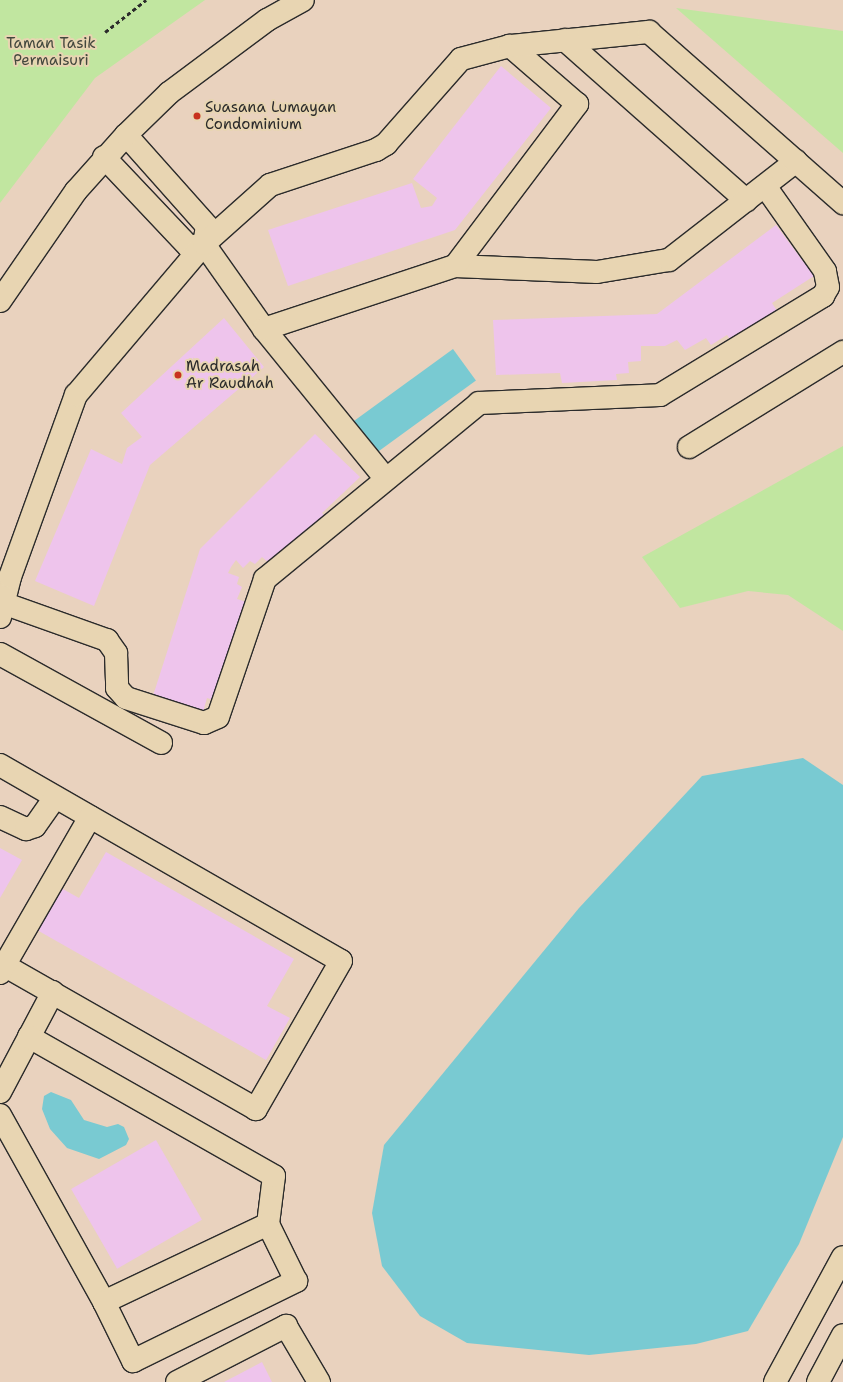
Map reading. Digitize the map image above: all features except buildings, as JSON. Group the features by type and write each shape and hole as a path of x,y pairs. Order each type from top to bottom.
{"street":[{"path":"0,302 76,191 104,157 126,135 169,93 267,20 303,0"},
{"path":"765,186 825,271 828,287 823,296 660,395 479,403 265,579 226,702 218,716 204,723 126,698 117,688 116,653 107,640 1,607 5,575 76,395 204,244 270,185 386,144 460,59 510,46 649,32 843,202"},
{"path":"565,40 746,200"},
{"path":"455,266 577,104 510,46"},
{"path":"126,135 207,226 204,244 264,329 386,479"},
{"path":"104,157 189,247 204,244"},
{"path":"264,329 455,266 597,272 669,260 796,161"},
{"path":"689,447 843,352"},
{"path":"0,654 161,743"},
{"path":"0,765 341,961 256,1109 53,992 2,969 90,817"},
{"path":"0,817 26,829 35,826 55,797"},
{"path":"0,1092 53,992"},
{"path":"0,1116 104,1302 133,1361 296,1281 268,1224 274,1176 29,1037"},
{"path":"104,1302 268,1224"},
{"path":"774,1382 843,1257"},
{"path":"177,1382 286,1326 319,1382"},
{"path":"818,1382 843,1335"}],"path":[{"path":"105,32 146,0"}],"green space":[{"name":"Taman Tasik Permaisuri","path":"0,0 205,0 95,78 0,203"},
{"path":"676,8 843,31 843,153"},
{"path":"843,446 843,631 788,595 748,591 680,608 642,557"}],"water":[{"path":"453,349 476,381 375,454 352,422"},
{"path":"803,758 843,785 843,1137 799,1244 748,1331 696,1344 589,1355 467,1343 420,1316 382,1266 372,1213 384,1145 579,908 702,776"},
{"path":"51,1092 71,1100 84,1120 107,1127 118,1124 124,1127 129,1139 126,1145 99,1159 67,1148 50,1129 42,1109 44,1096"}],"place":[{"name":"Suasana Lumayan Condominium","path":"197,116"},
{"name":"Madrasah Ar Raudhah","path":"178,375"}]}
